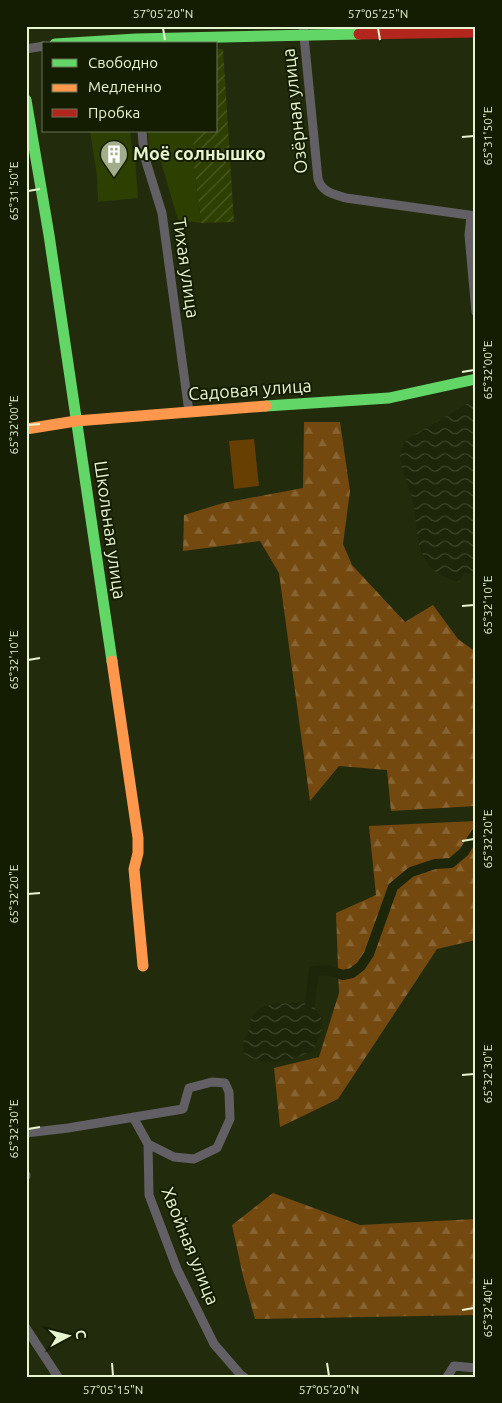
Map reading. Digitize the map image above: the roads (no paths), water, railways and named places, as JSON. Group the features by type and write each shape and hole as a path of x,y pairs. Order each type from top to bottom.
{"street":[{"path":"136,42 303,31 476,32"},
{"name":"Озёрная улица","path":"303,31 320,186 324,190 346,198 473,216"},
{"path":"26,50 42,46"},
{"name":"Школьная улица","path":"26,100 49,235 138,838 138,853 134,869 143,966"},
{"name":"Тихая улица","path":"142,132 144,154 162,213 189,412"},
{"path":"473,216 468,235 476,312"},
{"name":"Садовая улица","path":"26,429 76,422 189,412 389,398 476,379"},
{"path":"26,1133 183,1109 189,1088 212,1082 225,1083 229,1092 230,1119 217,1148 194,1159 174,1157 148,1144"},
{"name":"Хвойная улица","path":"133,1117 148,1144 148,1195 177,1268 214,1344 244,1377"},
{"path":"26,1328 58,1377"},
{"path":"447,1377 454,1366 476,1368"}],"water":[{"path":"476,398 476,574 464,573 459,582 444,577 435,571 422,552 418,539 414,506 402,468 400,454 406,440"},
{"path":"277,1003 310,1003 316,1009 320,1015 322,1026 313,1051 279,1062 261,1061 244,1054 243,1042 250,1027 251,1018 260,1008"}],"waterway":[{"path":"310,1003 314,971 328,970 343,975 352,973 361,966 369,954 393,887 411,872 435,864 451,863 464,852 476,833"}],"place":[{"name":"Моё солнышко","path":"114,178"}]}
